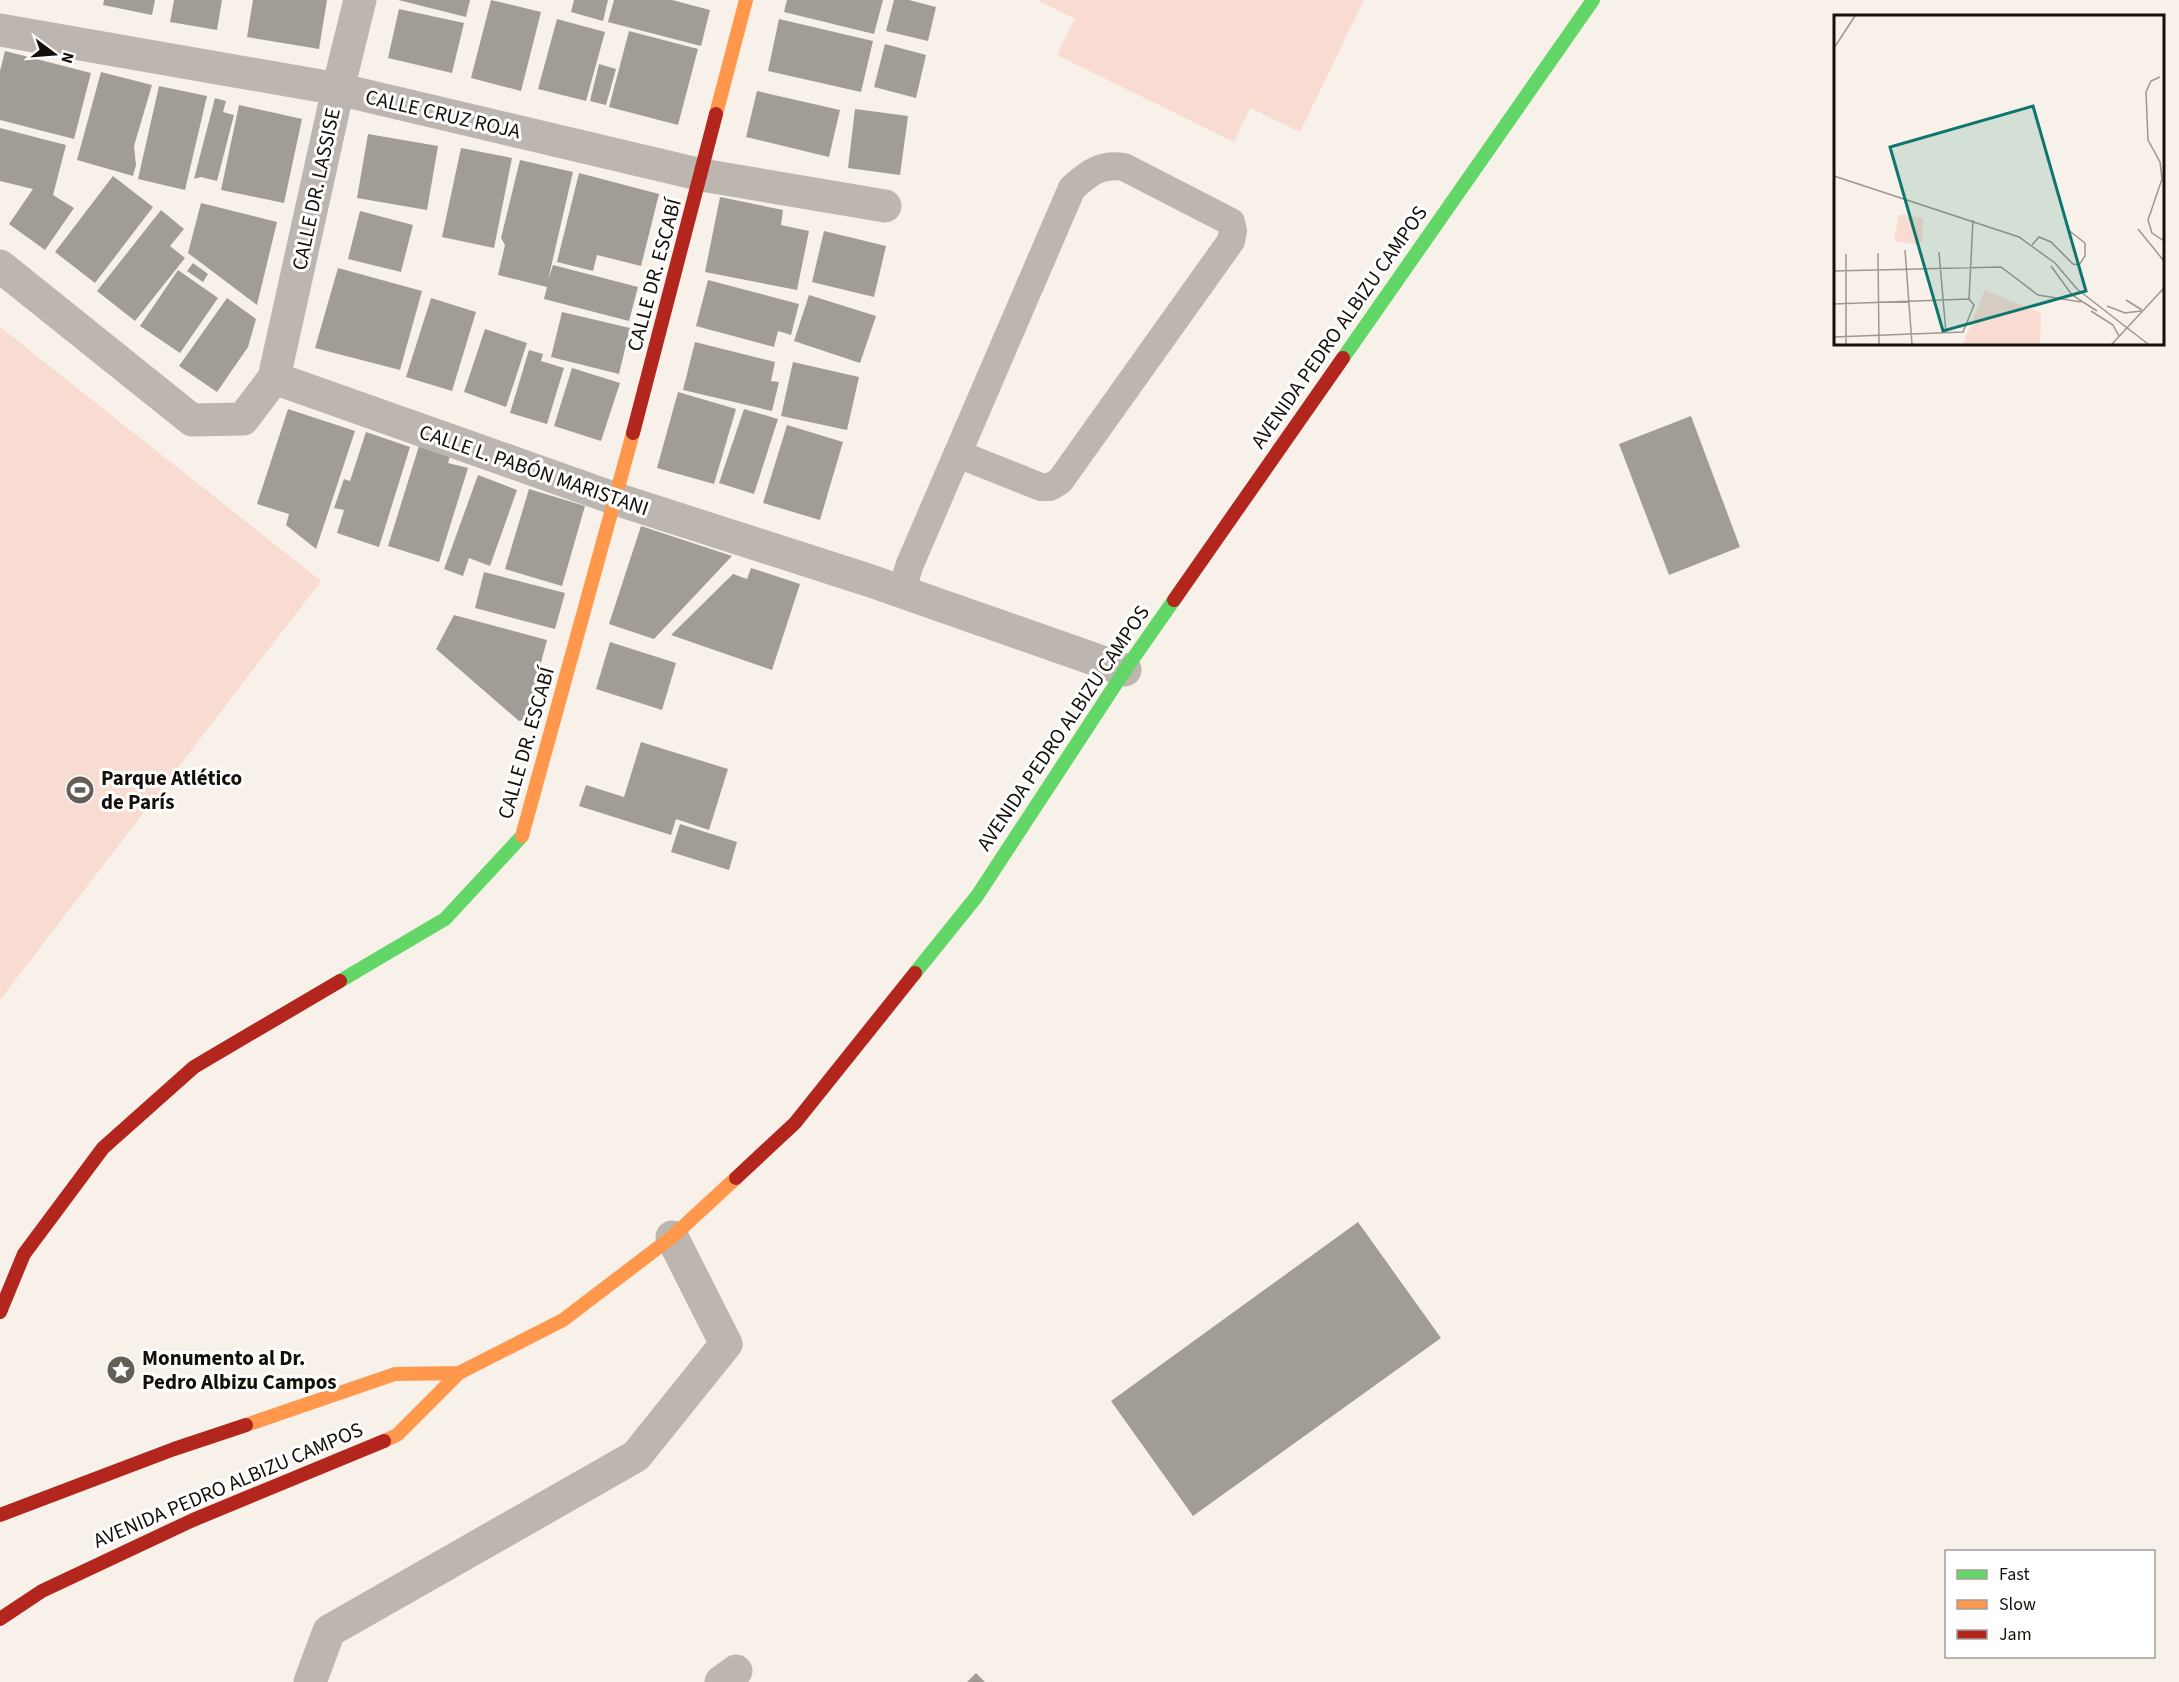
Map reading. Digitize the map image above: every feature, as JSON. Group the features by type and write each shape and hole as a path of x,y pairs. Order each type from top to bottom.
{"main road":[{"name":"CALLE DR. ESCABÍ","path":"0,1312 24,1254 103,1148 194,1066 445,919 522,836 616,499 746,0"},
{"name":"AVENIDA PEDRO ALBIZU CAMPOS","path":"0,1619 42,1591 193,1520 398,1435 459,1373 563,1320 672,1237 795,1123 977,897 1125,670 1593,0"},
{"name":"AVENIDA PEDRO ALBIZU CAMPOS","path":"0,1515 174,1449 395,1374 459,1373"}],"street":[{"name":"CALLE DR. LASSISE","path":"274,378 360,0"},
{"name":"CALLE CRUZ ROJA","path":"0,30 338,89 702,175 885,206"},
{"path":"0,266 192,420 243,419 274,378"},
{"name":"CALLE L. PABÓN MARISTANI","path":"274,378 616,499 901,592 1125,670"},
{"path":"310,1682 329,1631 636,1456 726,1344 672,1237"}],"lane":[{"path":"901,592 910,564 1072,188 1086,175 1100,167 1112,165 1124,167 1231,222 1233,231 1231,242 1060,481 1050,487 1041,486 958,454"}],"shaded area":[{"path":"1037,0 1364,0 1300,132 1250,108 1234,142 1057,55 1075,19"},
{"name":"Parque Atlético de París","path":"0,327 321,581 0,1000"}],"building":[{"path":"104,0 155,0 152,15 103,5"},
{"path":"174,0 222,0 217,30 170,22"},
{"path":"253,0 327,0 319,49 247,37"},
{"path":"398,0 470,0 466,17"},
{"path":"491,0 541,12 521,91 471,78"},
{"path":"574,0 608,0 603,21 571,12"},
{"path":"614,0 672,0 710,10 701,46 608,22"},
{"path":"787,0 883,0 874,34 784,12"},
{"path":"894,0 909,0 936,7 928,41 886,31"},
{"path":"399,9 464,23 452,73 388,58"},
{"path":"557,19 605,32 586,101 538,89"},
{"path":"779,19 873,41 861,92 768,71"},
{"path":"629,31 698,49 678,125 609,107"},
{"path":"885,44 926,55 916,98 874,87"},
{"path":"5,51 91,73 74,139 0,120 0,71"},
{"path":"599,64 616,69 606,105 590,101"},
{"path":"101,72 152,85 134,146 136,165 133,176 77,160"},
{"path":"159,86 207,96 185,190 138,179"},
{"path":"757,91 840,110 829,157 746,137"},
{"path":"215,98 226,101 223,112 234,115 217,181 201,177 194,179"},
{"path":"239,105 302,119 284,203 221,190"},
{"path":"855,109 908,116 900,175 848,168"},
{"path":"0,128 66,145 53,195 74,208 45,250 9,224 33,189 0,181"},
{"path":"368,134 438,146 427,210 357,198"},
{"path":"461,148 512,158 494,248 442,237"},
{"path":"520,160 573,172 548,280 553,265 638,287 629,321 544,299 547,287 498,275 505,245 501,238"},
{"path":"579,173 659,194 641,266 597,255 593,271 557,262"},
{"path":"113,176 153,207 95,283 55,252"},
{"path":"720,197 783,210 781,225 809,231 797,290 705,272"},
{"path":"201,203 277,222 257,305 188,253"},
{"path":"161,210 184,229 170,246 185,258 135,321 97,291"},
{"path":"360,211 413,225 401,272 348,259"},
{"path":"824,231 886,246 874,297 812,282"},
{"path":"193,263 208,274 203,282 187,271"},
{"path":"338,268 422,291 400,370 315,348"},
{"path":"178,270 218,298 180,353 140,326"},
{"path":"708,280 799,304 791,335 778,331 774,347 696,326"},
{"path":"809,295 876,316 860,363 794,341"},
{"path":"227,298 256,319 248,347 217,392 179,366"},
{"path":"431,298 476,312 452,391 406,377"},
{"path":"562,312 630,328 619,374 551,357"},
{"path":"485,329 527,343 506,407 464,392"},
{"path":"695,342 775,362 771,381 779,382 772,411 683,390"},
{"path":"529,350 543,354 541,361 564,368 547,424 510,413"},
{"path":"793,362 859,377 847,430 781,416"},
{"path":"572,368 620,383 601,441 554,426"},
{"path":"678,392 736,409 714,484 657,468"},
{"path":"288,409 355,431 316,549 286,525 289,514 257,504"},
{"path":"744,409 778,419 754,494 719,483"},
{"path":"1691,416 1740,547 1669,575 1619,444"},
{"path":"787,425 843,442 820,520 763,503"},
{"path":"366,432 410,447 379,547 337,533 344,510 334,508 344,479 350,481"},
{"path":"419,446 450,456 448,463 468,468 439,562 388,546"},
{"path":"478,475 517,490 490,566 469,558 463,576 444,569"},
{"path":"529,489 585,506 562,586 505,569"},
{"path":"641,526 732,556 654,639 609,624"},
{"path":"751,568 800,584 772,670 671,635 733,574 747,579"},
{"path":"484,572 565,593 555,629 475,608"},
{"path":"454,615 547,640 526,719 519,721 436,649"},
{"path":"610,642 676,663 662,710 596,689"},
{"path":"641,742 728,769 709,830 676,819 671,835 579,806 586,785 624,797"},
{"path":"680,824 737,842 729,870 671,852"},
{"path":"1358,1222 1441,1338 1193,1516 1111,1401"},
{"path":"976,1673 985,1682 967,1682"}],"traffic: fast":[{"path":"1343,358 1593,0"},
{"path":"915,973 977,896 1125,670 1174,600"},
{"path":"340,981 445,919 522,836"}],"traffic: slow":[{"path":"716,114 746,0"},
{"path":"522,836 633,433"},
{"path":"384,1441 397,1435 459,1373 563,1320 672,1237 736,1178"},
{"path":"246,1425 395,1374 459,1373"}],"traffic: jam":[{"path":"633,433 716,114"},
{"path":"1174,600 1343,358"},
{"path":"736,1178 795,1123 915,973"},
{"path":"0,1312 24,1254 103,1148 194,1067 340,981"},
{"path":"0,1515 174,1449 246,1425"},
{"path":"0,1619 42,1591 193,1520 384,1441"}],"place":[{"name":"Parque Atlético de París","path":"80,790"},
{"name":"Monumento al Dr. Pedro Albizu Campos","path":"121,1370"}]}
